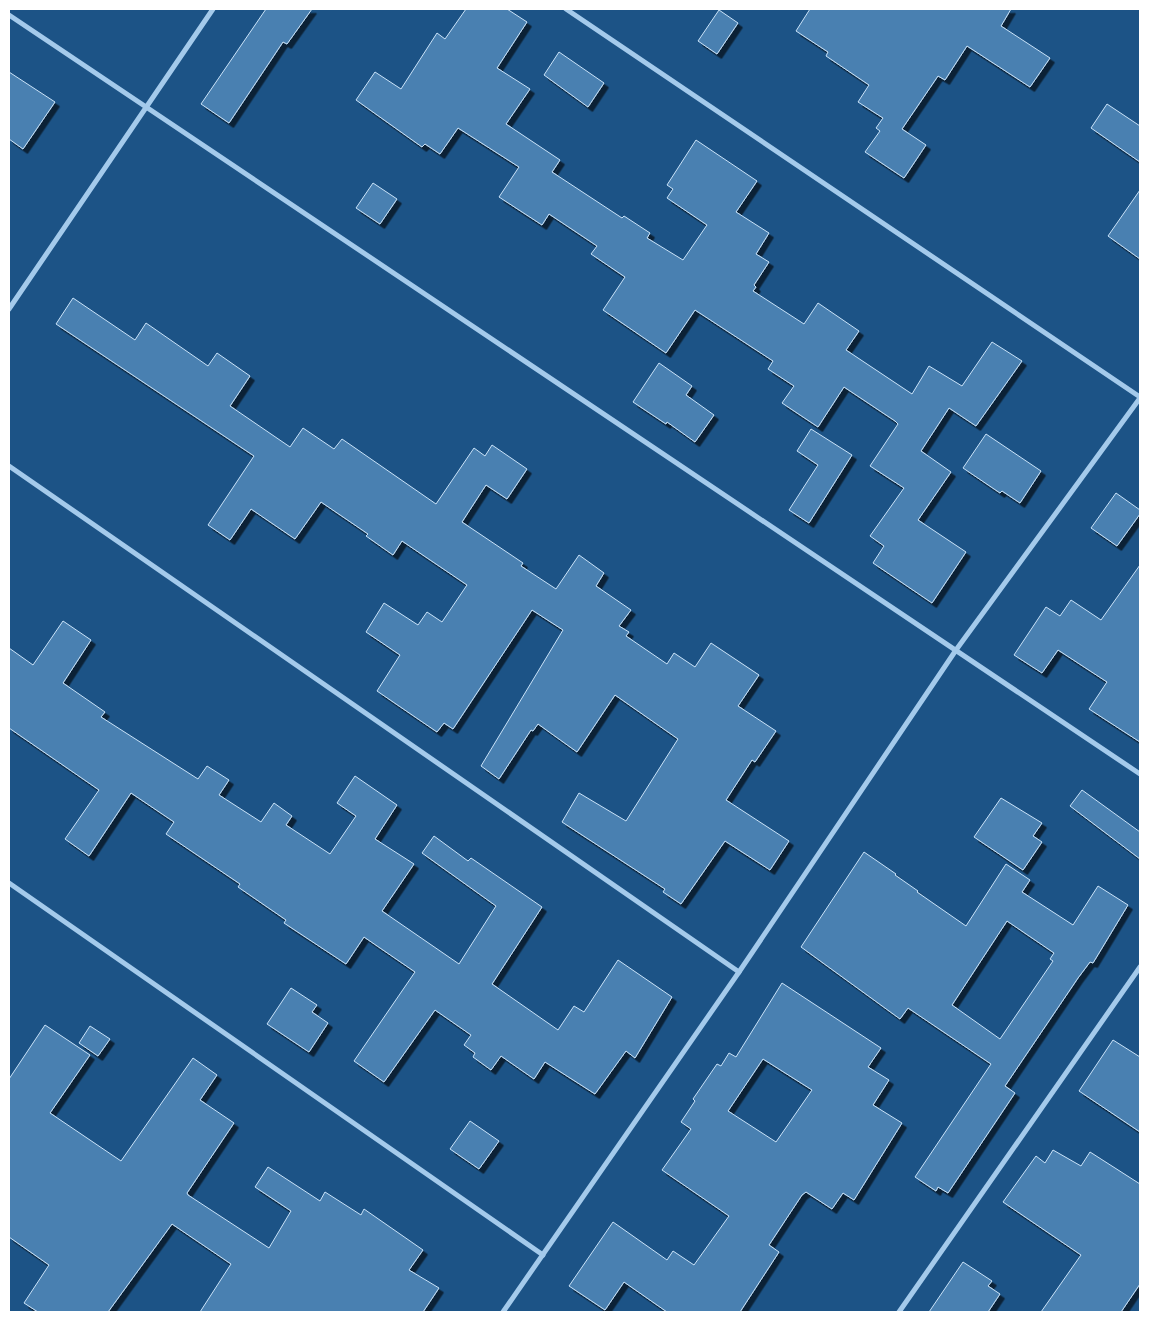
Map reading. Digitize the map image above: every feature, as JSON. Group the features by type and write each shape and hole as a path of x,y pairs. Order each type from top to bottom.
{"street":[{"path":"9,308 213,9"},
{"path":"503,1312 738,972 956,650 1140,398 566,9"},
{"path":"9,15 1140,774"},
{"path":"9,466 738,972"},
{"path":"9,883 543,1255"},
{"path":"899,1312 1140,967"}],"building":[{"path":"266,9 312,9 287,44 283,42 229,123 201,104"},
{"path":"466,9 507,9 527,22 497,68 530,89 506,124 560,160 552,172 622,218 624,216 650,233 647,238 683,260 707,225 667,198 673,189 667,185 696,140 757,181 736,212 769,233 756,254 769,262 754,285 756,287 753,291 804,324 818,303 859,331 846,350 912,394 929,366 962,386 992,342 1022,361 976,426 949,408 921,451 951,472 918,520 966,552 932,603 873,563 884,546 870,536 904,488 870,466 898,424 895,421 844,387 818,427 782,403 794,386 768,369 773,361 695,310 666,353 603,310 625,277 591,254 597,246 549,214 542,225 499,197 519,167 458,128 440,154 425,144 422,147 356,100 375,72 401,89 437,33 445,39"},
{"path":"810,9 1011,9 1001,26 1050,58 1030,87 967,46 945,80 938,76 902,129 926,145 904,178 865,152 880,131 876,128 883,118 858,102 869,85 826,56 828,52 796,31"},
{"path":"719,10 738,23 717,54 698,41"},
{"path":"559,52 604,83 588,107 544,75"},
{"path":"9,72 55,102 23,149 9,139"},
{"path":"1107,104 1140,126 1140,162 1091,128"},
{"path":"373,183 397,199 380,224 356,208"},
{"path":"1140,190 1140,259 1108,236"},
{"path":"73,298 135,340 146,323 208,366 217,353 250,376 230,406 290,447 303,428 334,449 342,439 436,504 474,448 485,456 492,445 527,469 507,499 486,485 462,522 523,563 521,566 556,589 579,555 604,573 596,586 631,610 619,626 629,632 626,636 667,664 674,653 695,667 711,643 759,675 738,706 776,731 755,762 752,760 726,800 789,841 770,870 725,841 681,904 663,892 665,889 562,822 579,793 626,821 678,739 615,695 577,752 538,724 533,731 531,730 499,779 481,766 563,630 532,610 453,729 444,723 437,732 377,691 400,655 366,632 384,603 418,625 427,612 442,622 467,585 402,541 393,555 366,536 368,534 321,502 295,539 251,509 230,540 208,525 254,456 56,324"},
{"path":"659,363 692,386 686,395 714,415 695,442 667,422 666,424 633,402"},
{"path":"811,429 852,455 809,523 789,510 818,465 797,451"},
{"path":"986,434 1041,471 1020,503 1002,491 1000,493 963,468"},
{"path":"1116,493 1140,510 1140,514 1117,546 1091,528"},
{"path":"1140,565 1140,742 1089,709 1107,682 1058,650 1042,673 1014,655 1046,607 1060,616 1071,600 1101,620"},
{"path":"63,621 91,640 63,683 105,712 101,717 198,779 207,766 229,780 219,795 261,822 274,803 292,816 286,825 330,854 356,816 337,803 355,776 397,805 375,839 414,864 382,911 459,964 496,906 422,853 434,836 468,861 471,858 542,907 492,984 558,1030 574,1006 584,1012 618,960 672,997 635,1058 626,1051 595,1094 545,1062 534,1079 501,1056 491,1070 473,1057 475,1053 464,1045 471,1035 435,1010 384,1082 354,1061 415,972 364,937 346,964 284,923 286,920 238,887 240,884 166,834 174,822 131,793 89,856 65,839 99,790 9,728 9,648 33,665"},
{"path":"1082,790 1140,832 1140,859 1070,806"},
{"path":"1001,798 1042,823 1033,836 1042,842 1023,870 974,837"},
{"path":"864,852 966,926 1006,864 1030,880 1022,892 1073,925 1098,886 1128,905 1093,963 1090,962 1078,978 1005,1086 1015,1093 948,1193 938,1187 936,1191 915,1177 991,1064 908,1008 900,1019 801,947","holes":["1007,921 1054,953 1050,959 1053,961 1000,1039 952,1005"]},
{"path":"782,983 881,1048 868,1067 889,1080 873,1105 902,1123 854,1200 843,1193 832,1209 806,1192 802,1195 769,1245 779,1252 740,1312 667,1312 624,1282 605,1310 569,1286 613,1222 667,1260 673,1251 694,1265 729,1216 662,1170 691,1129 681,1122 695,1101 693,1099 717,1064 721,1066 729,1053 736,1057","holes":["763,1059 812,1090 776,1142 728,1111"]},
{"path":"291,988 317,1005 312,1012 328,1023 309,1052 267,1024"},
{"path":"45,1025 90,1055 50,1113 121,1161 193,1058 217,1075 200,1100 234,1123 187,1193 188,1195 269,1248 291,1211 255,1187 268,1167 320,1201 325,1192 361,1215 364,1209 423,1250 409,1270 439,1288 423,1312 200,1312 231,1264 172,1224 108,1312 38,1312 24,1303 49,1265 9,1237 9,1079"},
{"path":"90,1026 110,1039 98,1056 79,1043"},
{"path":"1113,1040 1140,1057 1140,1132 1079,1091"},
{"path":"470,1121 499,1141 479,1169 450,1149"},
{"path":"1053,1150 1081,1166 1090,1152 1140,1184 1140,1284 1121,1312 1041,1312 1081,1255 1003,1202 1036,1156 1045,1163"},
{"path":"963,1262 992,1281 988,1286 1000,1294 988,1312 929,1312"}]}
